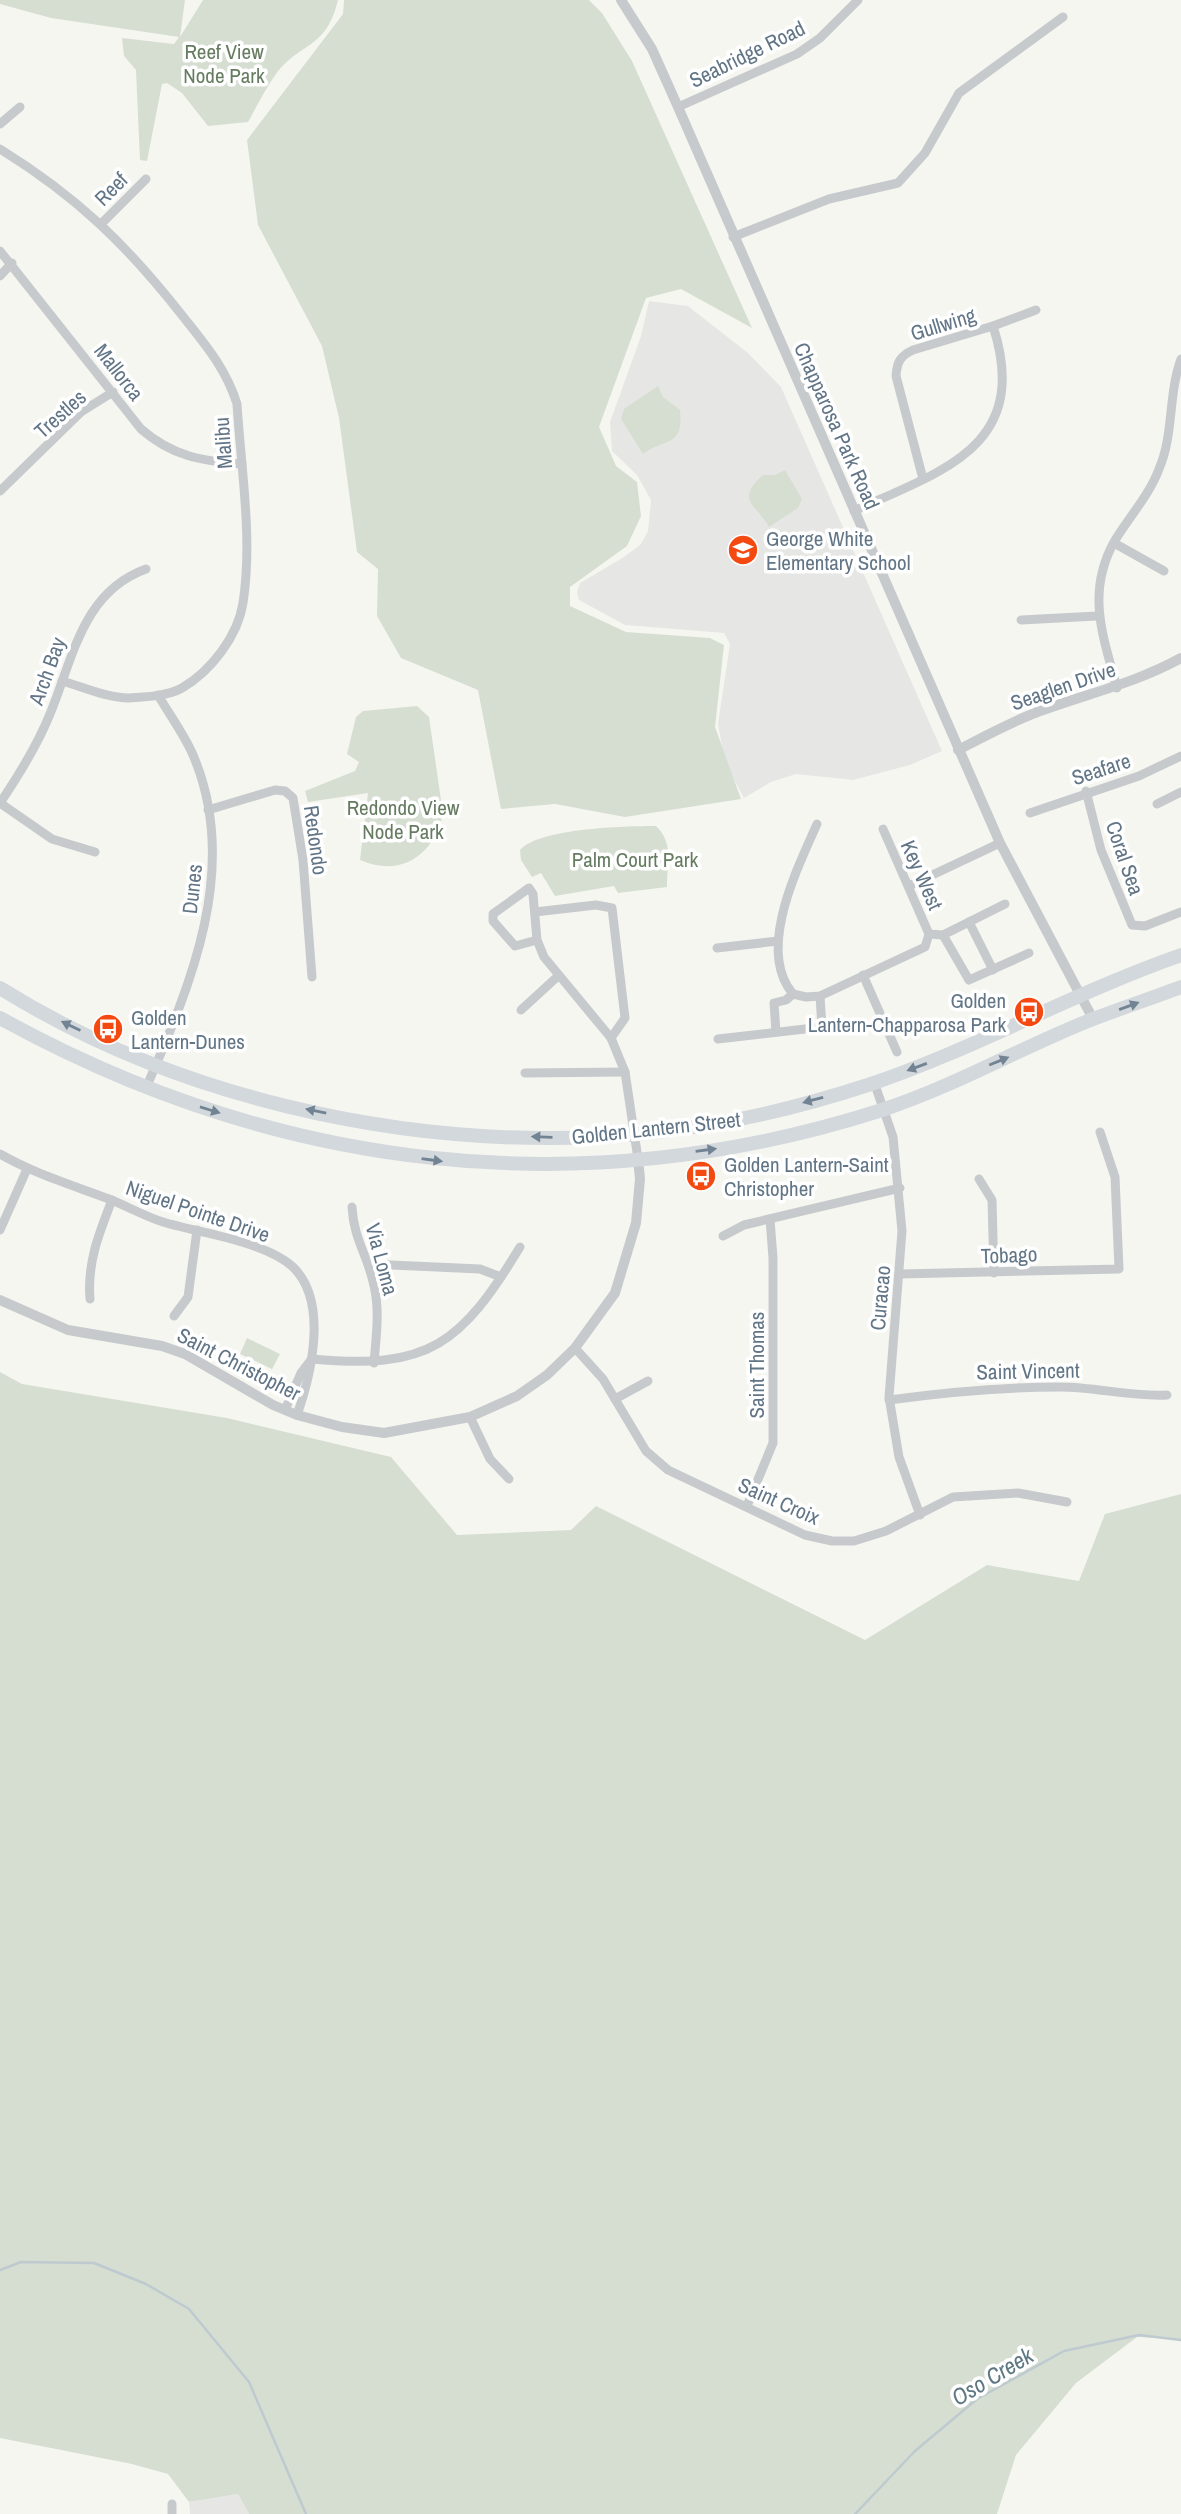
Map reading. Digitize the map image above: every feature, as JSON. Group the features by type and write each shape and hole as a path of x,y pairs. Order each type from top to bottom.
{"main road":[{"name":"Golden Lantern Street","path":"0,988 67,1025 156,1064 295,1107 389,1126 528,1137 635,1133 751,1118 874,1082 960,1051 1181,955"},
{"name":"Golden Lantern Street","path":"0,1018 100,1070 265,1128 401,1156 445,1162 524,1165 638,1158 750,1143 883,1110 1034,1047 1093,1019 1181,988"}],"street":[{"name":"Chapparosa Park Road","path":"621,0 652,49 1000,843 1093,1019"},
{"name":"Seabridge Road","path":"678,107 797,54 820,38 858,0"},
{"path":"733,237 829,199 898,183 925,153 959,93 1063,17"},
{"path":"0,124 20,107"},
{"name":"Malibu","path":"0,149 50,179 131,252 229,377 237,404 242,464 245,573 243,605 231,637 210,663 181,689 158,695 127,698 62,681"},
{"name":"Reef","path":"101,224 146,179"},
{"name":"Mallorca","path":"0,251 12,262 141,429 161,446 202,461 242,464"},
{"path":"0,276 12,262"},
{"name":"Gullwing","path":"923,480 896,376 897,364 903,355 913,351 993,327 1036,310"},
{"path":"854,511 945,470 964,457 993,419 1003,372 993,327"},
{"path":"1117,688 1097,616 1100,576 1114,543 1159,470 1171,428 1175,374 1181,359"},
{"name":"Trestles","path":"0,491 81,412 113,392"},
{"path":"1114,543 1164,570"},
{"name":"Arch Bay","path":"0,803 41,734 89,616 121,580 146,569"},
{"path":"1021,620 1097,616"},
{"name":"Seaglen Drive","path":"958,750 1036,713 1117,688 1153,674 1181,659"},
{"name":"Dunes","path":"146,1088 184,993 210,911 214,873 208,810 193,755 158,695"},
{"name":"Seafare","path":"1030,813 1086,791 1139,776 1181,756"},
{"name":"Redondo","path":"208,810 275,790 285,791 293,798 303,860 312,977"},
{"name":"Coral Sea","path":"1086,791 1101,850 1132,925 1145,926 1181,912"},
{"path":"1157,804 1181,792"},
{"path":"0,803 52,839 94,852"},
{"path":"817,824 791,881 779,941 782,981 793,994 820,996 925,947 929,934 943,935 1005,904"},
{"name":"Key West","path":"883,829 929,934"},
{"path":"909,886 1000,843"},
{"path":"529,888 533,894 535,912 537,940 514,946 492,917 529,888"},
{"path":"535,912 596,905 612,908 625,1018 611,1038"},
{"name":"Key West","path":"943,935 969,980 993,970 970,922"},
{"name":"Saint Christopher","path":"0,1300 68,1330 163,1346 184,1354 297,1415 384,1433 470,1417 517,1396 547,1375 575,1349 615,1293 636,1223 640,1179 625,1072 611,1038 557,977 537,940"},
{"path":"717,948 779,941"},
{"path":"993,970 1029,953"},
{"path":"863,975 897,1052"},
{"path":"521,1010 557,977"},
{"path":"776,1032 774,1003 786,1000 793,994"},
{"path":"718,1039 822,1027 820,996"},
{"path":"524,1073 625,1072"},
{"name":"Curacao","path":"874,1082 893,1137 900,1188 900,1274 889,1400 899,1457 920,1515"},
{"name":"Tobago","path":"900,1274 1119,1269 1115,1177 1100,1132"},
{"name":"Niguel Pointe Drive","path":"0,1154 27,1169 160,1221 255,1248 293,1268 302,1279 313,1313 310,1376 297,1415"},
{"path":"0,1230 27,1169"},
{"path":"979,1179 992,1200 994,1273"},
{"path":"723,1236 744,1225 900,1188"},
{"path":"90,1299 88,1276 96,1240 112,1200"},
{"name":"Via Loma","path":"352,1207 360,1250 369,1264 377,1305 374,1363"},
{"name":"Saint Thomas","path":"747,1506 773,1443 774,1258 770,1219"},
{"path":"174,1316 188,1297 197,1230"},
{"path":"312,1359 374,1363 418,1354 457,1333 483,1307 520,1247"},
{"path":"369,1264 480,1269 502,1278"},
{"name":"Saint Croix","path":"575,1349 603,1379 646,1451 668,1470 805,1535 832,1541 854,1541 886,1531 953,1497 1018,1493 1068,1502"},
{"name":"Niguel Pointe Drive","path":"285,1410 301,1373 312,1359"},
{"path":"615,1399 648,1381"},
{"name":"Saint Vincent","path":"889,1400 970,1389 1062,1387 1099,1389 1135,1397 1167,1395"},
{"path":"470,1417 490,1459 509,1479"}],"shaded area":[{"name":"George White Elementary School","path":"649,301 688,306 748,353 781,387 942,751 910,765 853,780 796,774 771,782 744,798 725,763 718,724 730,644 724,633 625,625 579,600 577,592 580,583 641,544 648,531 651,500 637,475 612,451 610,422 641,336"},
{"path":"238,2494 249,2514 190,2514 189,2502"}],"green space":[{"name":"Reef View Node Park","path":"0,0 185,0 180,37 203,0 338,0 327,28 320,37 285,63 248,122 208,126 182,93 167,83 162,84 147,161 140,160 136,70 124,56 122,38 174,44 179,37 51,18 0,4"},
{"path":"344,0 589,0 602,13 632,61 752,328 681,289 646,298 599,427 616,466 637,482 641,516 627,546 570,587 570,606 626,632 710,638 724,645 715,727 741,799 625,817 555,804 501,809 478,690 401,658 377,616 378,569 357,552 339,418 322,346 258,225 247,140 343,14"},
{"path":"658,386 663,397 680,410 679,431 671,440 643,454 621,419 624,409"},
{"path":"785,470 802,499 798,508 769,527 751,502 750,491 763,475 775,475"},
{"name":"Redondo View Node Park","path":"417,706 429,717 443,814 432,841 414,859 389,866 375,865 360,860 368,793 308,802 305,791 355,771 359,762 347,754 356,717 363,711"},
{"name":"Palm Court Park","path":"656,826 667,847 667,887 618,893 614,886 555,896 541,873 532,877 521,860 520,850 545,837 583,830"},
{"path":"247,1338 280,1354 272,1369 240,1354"},
{"path":"0,1372 22,1384 227,1418 391,1457 457,1535 571,1530 596,1506 865,1640 987,1565 1079,1581 1105,1514 1181,1494 1181,2339 1137,2337 1076,2383 1016,2455 997,2514 249,2514 238,2494 189,2502 168,2474 132,2464 0,2438"}],"waterway":[{"path":"0,2270 21,2262 94,2263 146,2284 189,2309 249,2382 306,2514"},
{"name":"Oso Creek","path":"855,2514 915,2451 977,2399 1064,2351 1139,2335 1181,2340"}],"place":[{"name":"George White Elementary School","path":"743,550"},
{"name":"Golden Lantern-Chapparosa Park","path":"1029,1012"},
{"name":"Golden Lantern-Dunes","path":"108,1029"},
{"name":"Golden Lantern-Saint Christopher","path":"701,1176"}]}
